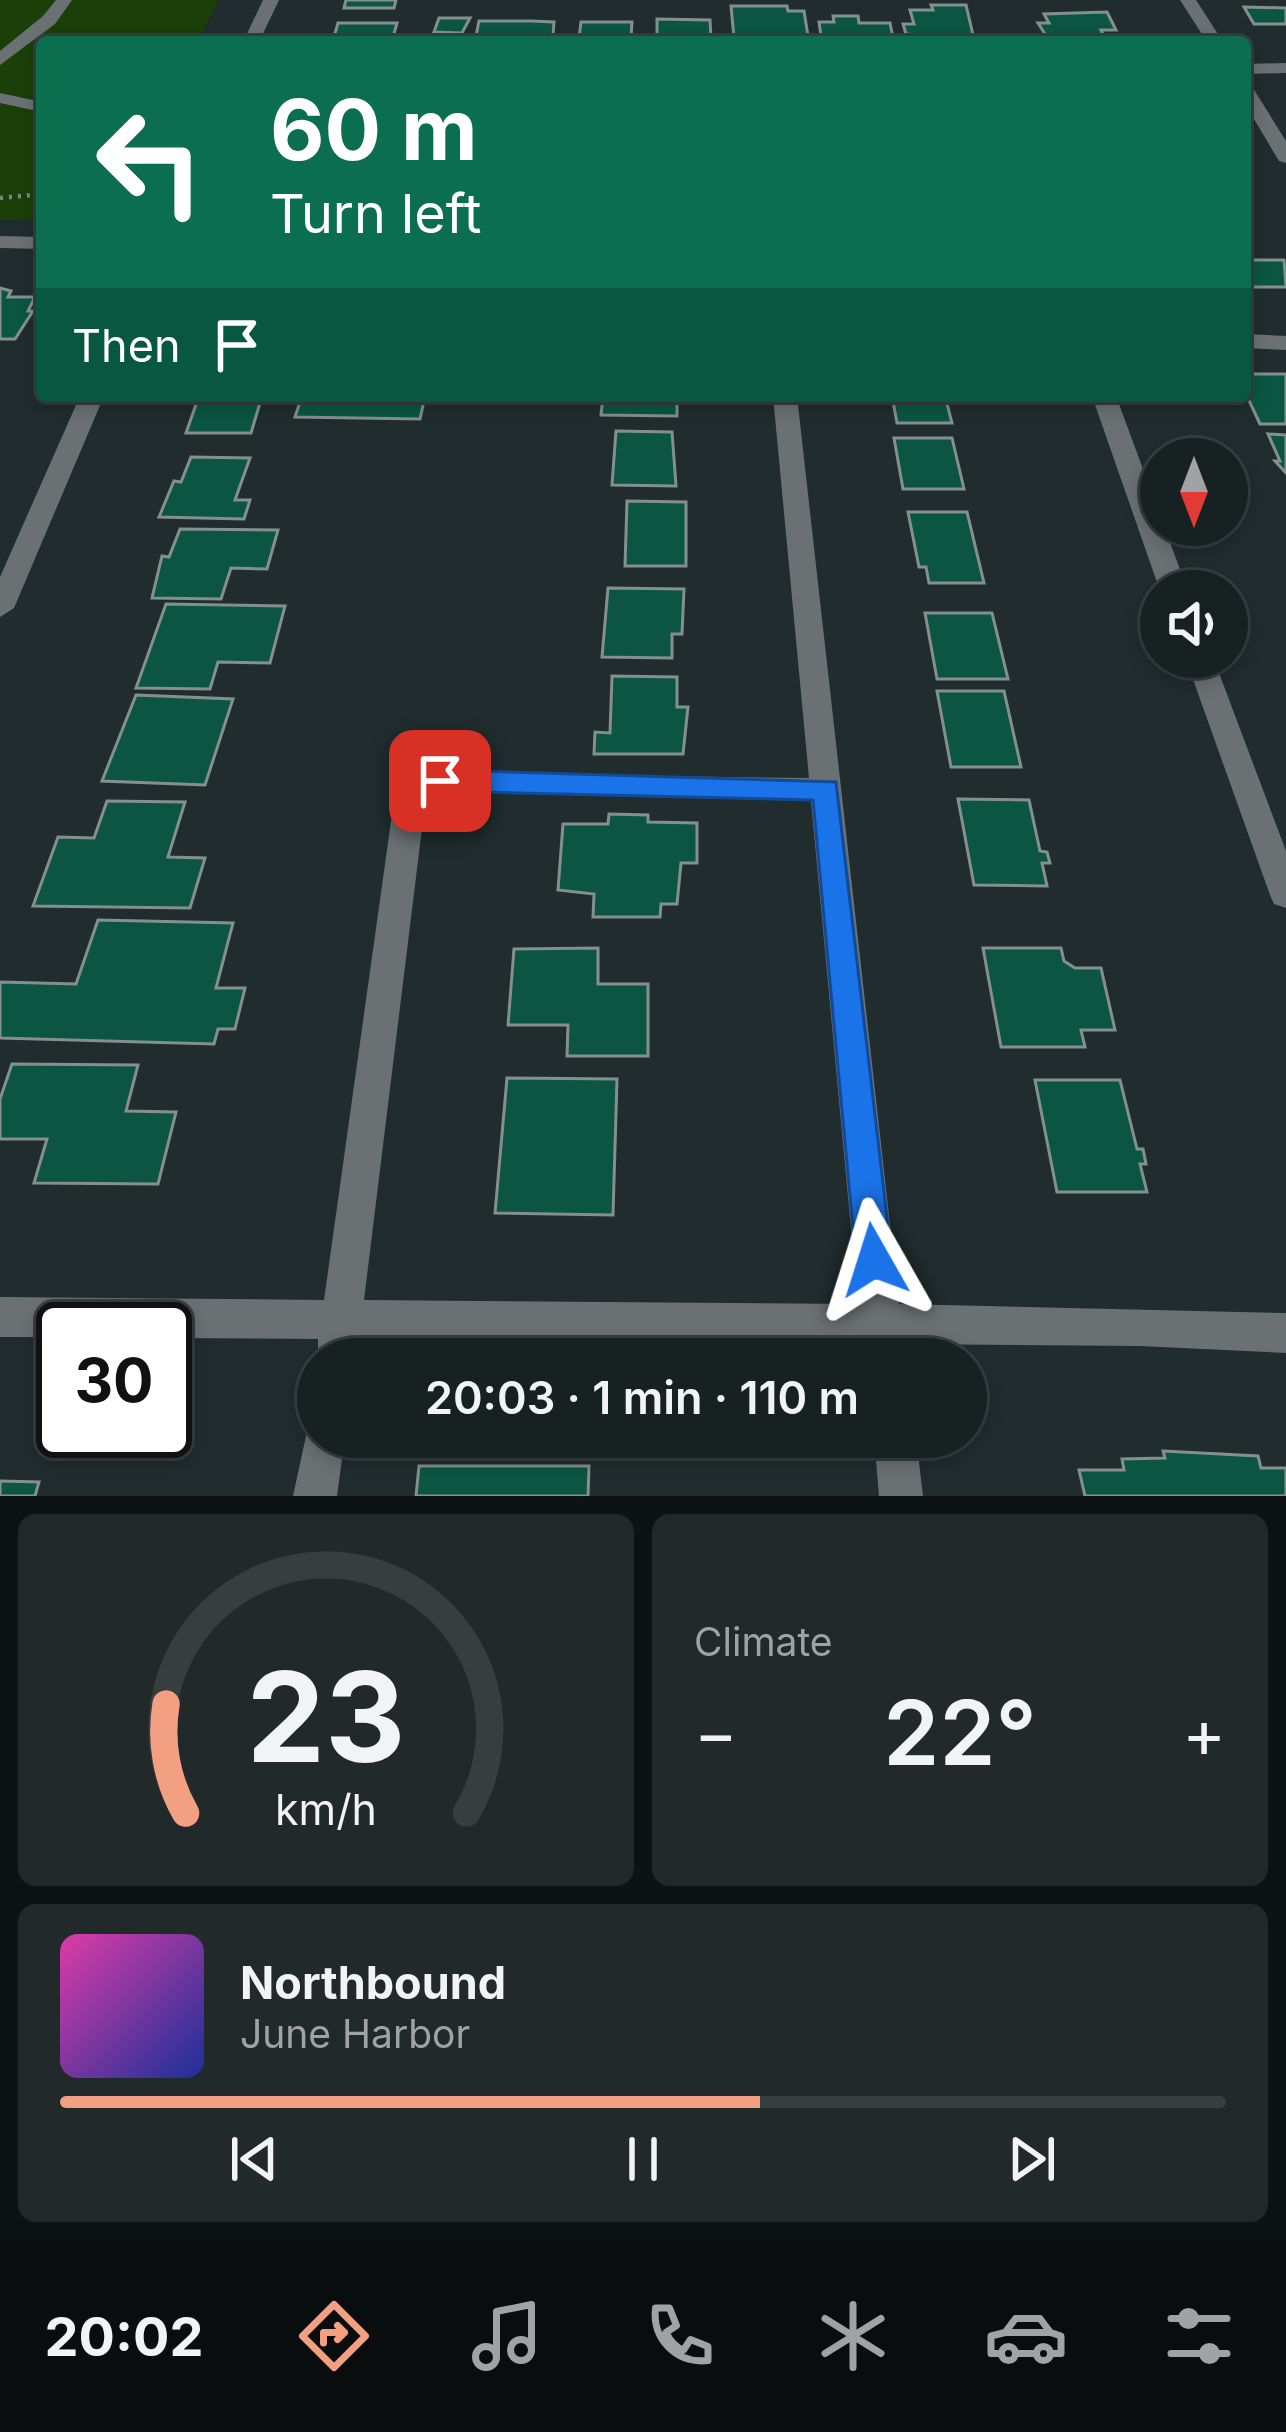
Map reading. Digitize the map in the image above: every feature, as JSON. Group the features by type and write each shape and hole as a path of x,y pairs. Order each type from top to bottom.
{"street":[{"path":"0,60 50,20 64,0"},
{"path":"254,36 272,0"},
{"path":"1188,0 1211,36"},
{"path":"1251,69 1286,68"},
{"path":"0,98 36,106"},
{"path":"1251,99 1286,157"},
{"path":"0,242 36,243"},
{"path":"1251,340 1286,343"},
{"path":"0,608 89,402"},
{"path":"786,402 882,1338"},
{"path":"1106,402 1166,570"},
{"path":"1207,678 1286,896"},
{"path":"339,1338 409,807 440,781 826,790"},
{"path":"0,1317 310,1338"},
{"path":"946,1338 1140,1326 1286,1333"},
{"path":"314,1496 320,1458"},
{"path":"897,1458 901,1496"}],"path":[{"path":"0,198 36,195"}],"green space":[{"path":"0,0 218,0 201,36 36,36 36,220 0,220"}],"building":[{"path":"346,0 396,0 394,8 344,8"},
{"path":"931,5 966,5 973,36 906,34 903,24 914,24 910,10 933,10"},
{"path":"731,6 787,6 788,11 804,11 808,36 734,36"},
{"path":"1244,7 1286,8 1286,24 1254,24"},
{"path":"1107,12 1116,30 1101,30 1104,36 1046,36 1038,23 1049,23 1044,14"},
{"path":"833,16 858,16 859,23 890,23 893,36 821,36 819,22 834,22"},
{"path":"439,18 470,18 462,33 434,32"},
{"path":"657,19 710,20 711,36 657,36"},
{"path":"479,21 554,22 553,35 476,36"},
{"path":"581,22 632,22 631,36 579,36"},
{"path":"338,23 397,23 393,36 334,36"},
{"path":"1251,260 1284,260 1286,287 1251,287"},
{"path":"0,288 11,291 8,297 35,297 28,311 33,311 15,339 0,339"},
{"path":"1251,374 1286,374 1286,424 1260,424 1250,402"},
{"path":"197,402 260,402 251,433 186,433"},
{"path":"300,402 424,402 420,419 295,417"},
{"path":"602,402 677,402 677,416 601,415"},
{"path":"893,402 947,402 952,423 897,423"},
{"path":"616,431 672,432 676,486 612,485"},
{"path":"1268,434 1286,435 1286,473 1275,461 1280,461"},
{"path":"894,438 952,438 964,489 903,489"},
{"path":"191,457 250,458 235,500 250,500 244,519 159,517 174,481 181,482"},
{"path":"627,501 686,502 686,566 625,566"},
{"path":"908,512 967,512 984,583 929,583 926,567 919,567"},
{"path":"180,529 278,530 267,569 231,568 221,599 152,598 162,556 169,557"},
{"path":"608,588 684,589 682,634 672,634 672,658 602,657"},
{"path":"166,604 285,606 270,663 218,662 210,689 136,688"},
{"path":"925,613 992,613 1008,679 937,679"},
{"path":"612,676 677,677 677,707 688,707 683,754 594,754 595,732 610,733"},
{"path":"937,691 1004,691 1021,767 951,767"},
{"path":"136,695 233,699 205,785 102,781"},
{"path":"958,799 1029,800 1040,851 1047,852 1050,863 1042,863 1047,886 974,885"},
{"path":"107,801 185,802 168,857 205,858 190,908 33,906 58,837 94,838"},
{"path":"609,814 648,815 648,822 697,823 697,863 681,863 677,904 661,904 660,917 593,917 594,894 558,890 563,824 608,824"},
{"path":"98,920 233,923 216,988 245,988 235,1029 218,1029 214,1044 0,1038 0,982 76,984"},
{"path":"598,948 598,984 648,984 648,1056 567,1056 568,1025 508,1025 514,949"},
{"path":"983,948 1061,948 1064,961 1075,968 1101,968 1115,1030 1081,1030 1085,1047 1001,1047"},
{"path":"12,1064 138,1065 126,1111 176,1112 158,1184 34,1183 47,1139 0,1139 0,1099"},
{"path":"507,1078 617,1079 613,1215 495,1213"},
{"path":"1035,1080 1120,1080 1137,1149 1143,1149 1146,1164 1140,1164 1147,1192 1057,1192"},
{"path":"1163,1451 1258,1456 1261,1468 1286,1468 1286,1496 1085,1496 1079,1470 1124,1470 1122,1459 1165,1458"},
{"path":"419,1466 589,1466 588,1496 416,1496"},
{"path":"0,1481 39,1482 35,1496 0,1496"}],"route":[{"path":"440,781 826,790 874,1260"}]}
